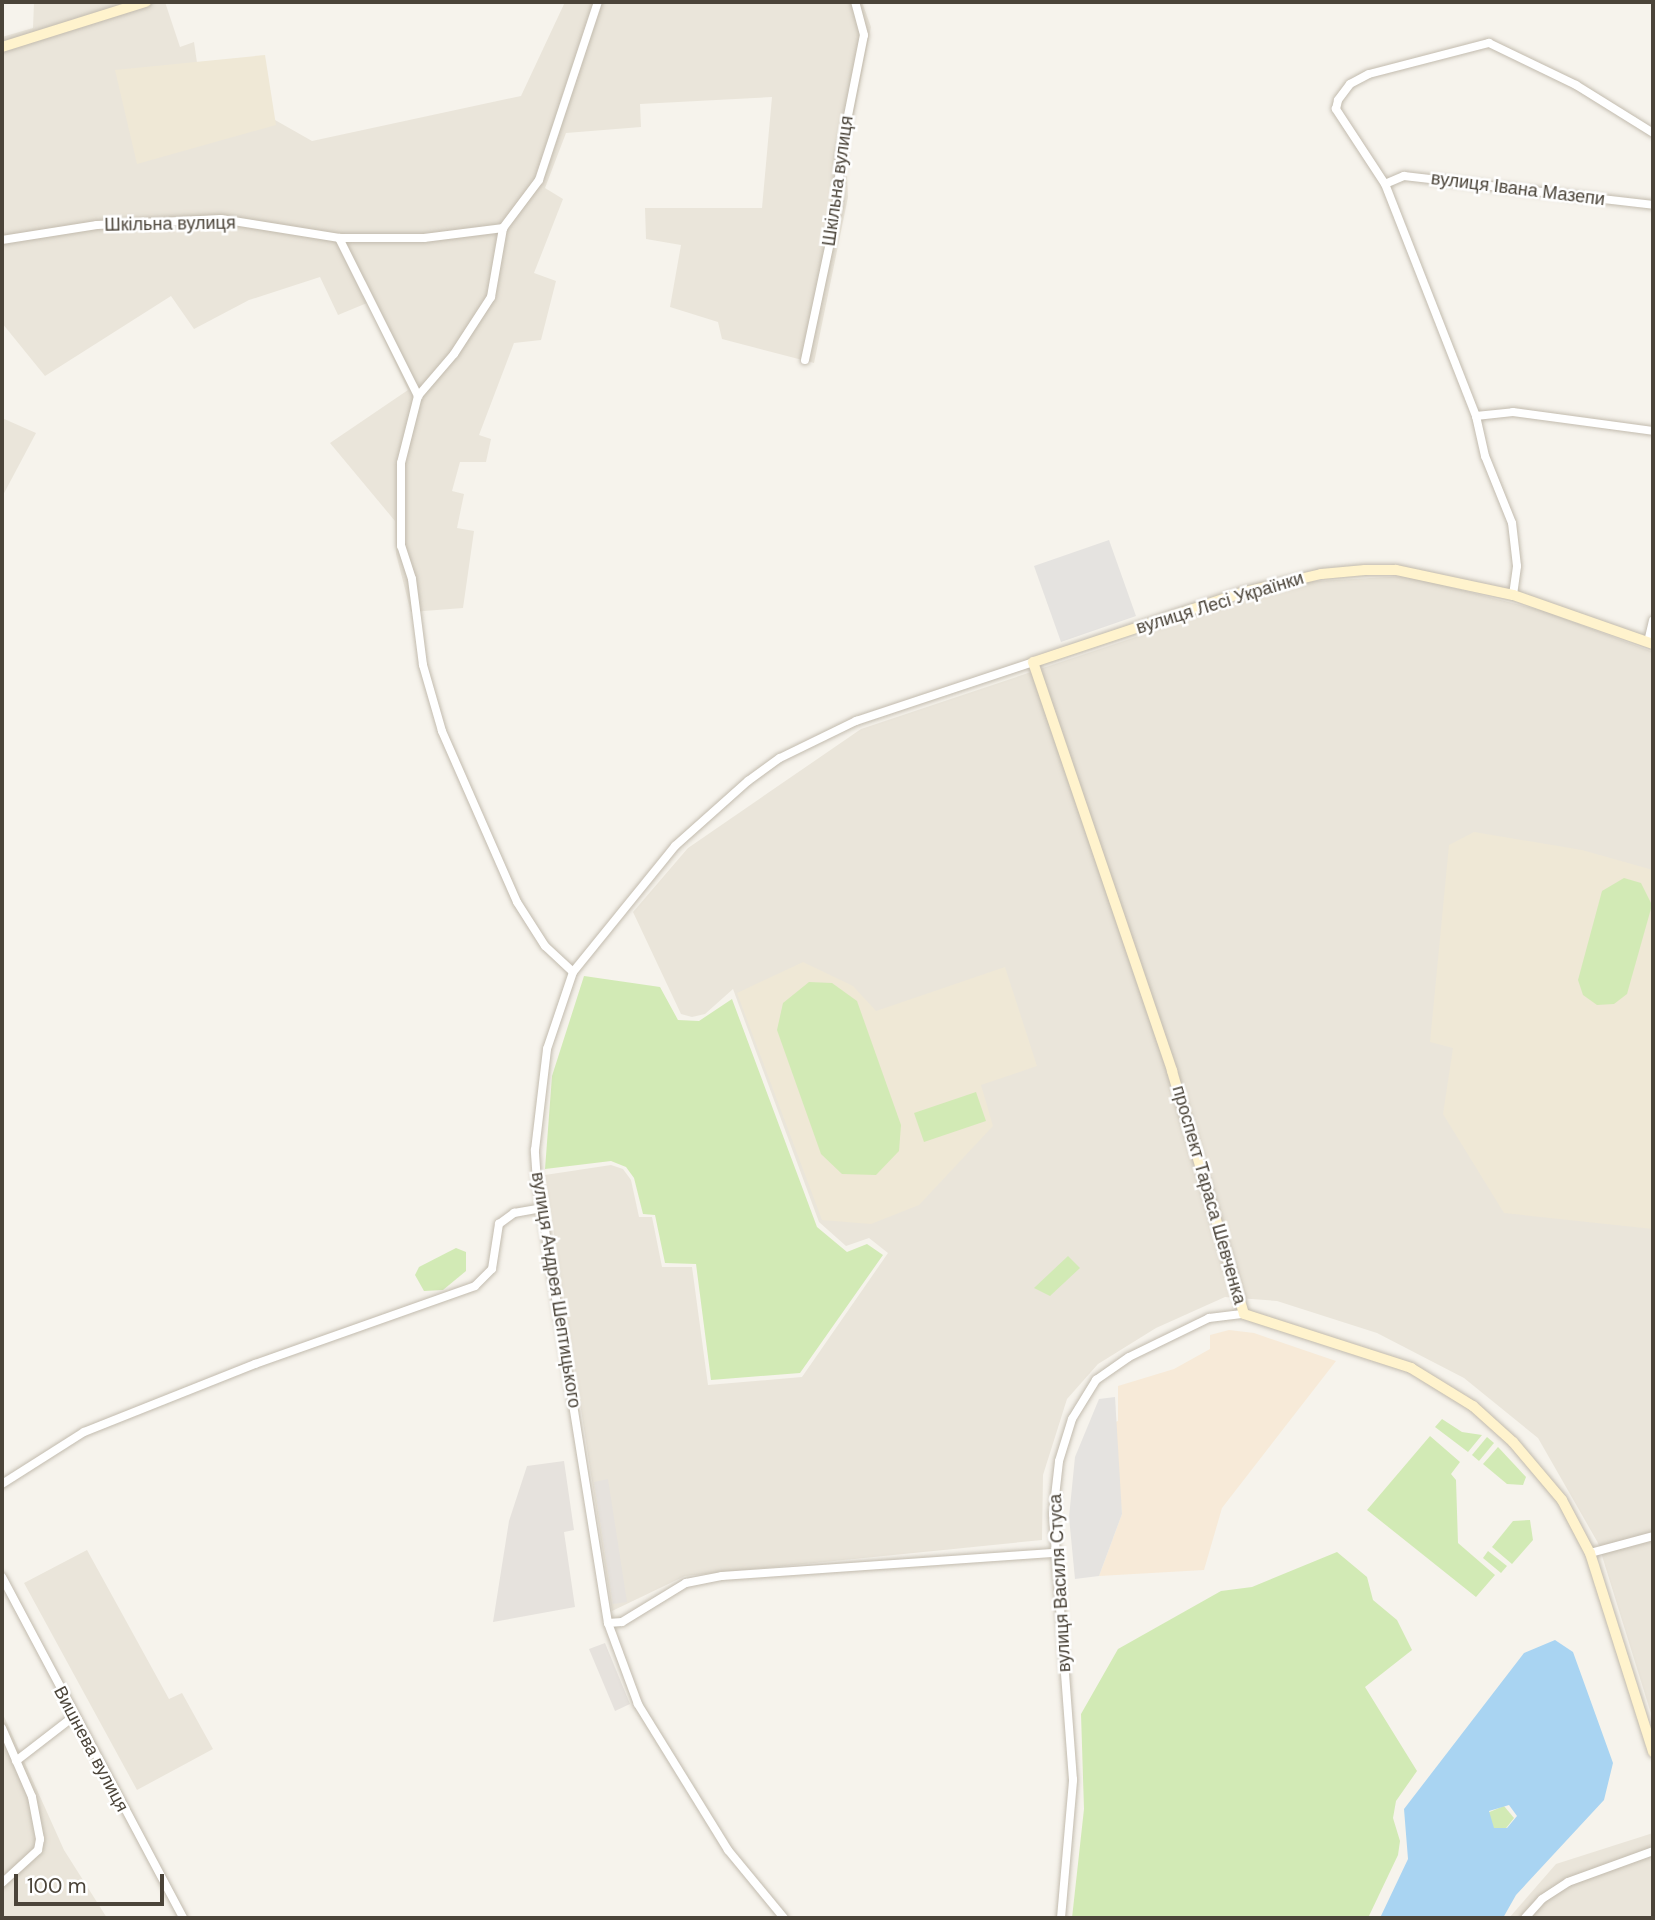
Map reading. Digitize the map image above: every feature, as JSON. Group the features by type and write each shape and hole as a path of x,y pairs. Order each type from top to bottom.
{"street":[{"path":"2,47 146,2"},
{"path":"573,972 545,946 492,852 442,731 423,666 412,579 401,546 401,463 418,396 454,354 491,297 503,228 539,180 598,2"},
{"name":"Шкільна вулиця","path":"805,360 838,205 840,156 864,35 855,2"},
{"path":"1513,595 1517,566 1512,523 1485,456 1476,416 1385,184 1336,109 1342,92 1358,78 1489,43 1577,85 1653,133"},
{"name":"вулиця Івана Мазепи","path":"1385,184 1404,176 1653,205"},
{"name":"Шкільна вулиця","path":"2,240 97,225 221,219 338,238 424,238 503,228"},
{"path":"338,238 418,396"},
{"path":"1476,416 1514,412 1653,432"},
{"name":"вулиця Лесі Українки","path":"1033,662 1244,592 1321,574 1396,570 1513,595 1650,640"},
{"path":"1650,640 1653,621"},
{"name":"вулиця Андрея Шептицького","path":"784,1918 728,1850 638,1704 608,1623 535,1150 547,1049 573,972 675,846 780,758 856,721 1033,662"},
{"name":"проспект Тараса Шевченка","path":"1033,662 1172,1071 1244,1314 1375,1353 1454,1393 1492,1422 1537,1469 1569,1512 1590,1553 1653,1752"},
{"path":"2,1484 83,1432 475,1286 492,1269 499,1224 514,1213 542,1208"},
{"name":"вулиця Василя Стуса","path":"1061,1918 1073,1780 1055,1553 1054,1488 1072,1419 1083,1396 1116,1365 1166,1336 1221,1314 1244,1314"},
{"path":"1590,1553 1653,1536"},
{"path":"608,1623 622,1622 686,1583 722,1576 1055,1553"},
{"name":"Вишнева вулиця","path":"2,1577 73,1717 183,1918"},
{"path":"16,1761 73,1717"},
{"path":"2,1728 36,1810 38,1850 2,1883"},
{"path":"1525,1918 1542,1899 1568,1882 1653,1851"}],"shaded area":[{"path":"34,2 165,2 180,47 194,42 207,132 268,116 312,141 521,96 565,2 862,2 871,27 846,156 848,197 814,363 722,339 718,322 670,307 681,245 646,239 645,208 762,208 772,97 640,104 641,127 566,133 545,188 563,199 534,273 556,281 541,340 514,343 479,435 491,439 486,462 460,462 452,491 464,494 457,528 474,531 463,608 411,612 396,554 395,521 330,443 408,390 367,303 338,315 320,277 249,300 194,329 171,296 45,376 2,323 2,37 33,28"},
{"path":"265,55 276,125 137,164 115,70"},
{"path":"2,418 36,433 2,497"},
{"path":"1109,540 1136,616 1061,642 1034,566"},
{"path":"1407,576 1544,611 1653,652 1653,1720 1598,1543 1538,1438 1464,1378 1377,1333 1277,1301 1225,1297 1156,1328 1098,1364 1067,1399 1043,1475 1042,1540 685,1576 612,1611 545,1175 611,1165 623,1169 631,1180 639,1217 652,1217 662,1267 692,1267 708,1385 802,1377 888,1253 869,1238 846,1246 819,1222 733,989 705,1014 692,1017 681,1014 633,912 688,848 861,729 1300,582"},
{"path":"1474,832 1582,850 1653,870 1653,1229 1504,1213 1443,1114 1453,1048 1430,1042 1449,845"},
{"path":"803,962 853,986 876,1011 1005,967 1037,1066 981,1085 993,1126 919,1205 871,1224 822,1220 737,993"},
{"path":"1229,1330 1254,1333 1336,1361 1222,1508 1204,1570 1099,1576 1122,1514 1113,1423 1118,1421 1118,1386 1174,1369 1210,1349 1210,1335"},
{"path":"1115,1397 1122,1514 1099,1576 1075,1579 1069,1517 1075,1457 1099,1399"},
{"path":"564,1461 574,1530 564,1532 575,1607 493,1622 509,1521 527,1466"},
{"path":"608,1479 627,1602 613,1604 594,1482"},
{"path":"87,1550 169,1699 182,1693 213,1749 137,1790 24,1583"},
{"path":"605,1643 630,1704 615,1711 589,1649"},
{"path":"2,1712 64,1850 107,1918 2,1918"},
{"path":"1653,1833 1653,1918 1509,1918 1556,1864"}],"green space":[{"path":"1624,878 1641,883 1652,905 1627,994 1614,1004 1597,1005 1583,995 1578,980 1602,891"},
{"path":"584,976 660,987 678,1020 699,1021 732,999 817,1227 847,1252 867,1244 883,1255 800,1373 711,1380 696,1264 665,1263 655,1215 643,1214 634,1178 626,1167 611,1161 545,1169 552,1076"},
{"path":"809,982 832,983 857,1001 901,1125 899,1151 876,1175 842,1174 821,1154 777,1030 783,1003"},
{"path":"976,1092 986,1121 924,1142 914,1113"},
{"path":"456,1248 466,1252 466,1271 443,1290 424,1291 415,1275 419,1267"},
{"path":"1068,1256 1080,1268 1050,1296 1034,1288"},
{"path":"1442,1419 1462,1432 1482,1435 1468,1452 1435,1427"},
{"path":"1430,1436 1460,1462 1451,1474 1456,1480 1458,1543 1495,1575 1476,1597 1367,1510"},
{"path":"1487,1437 1494,1443 1479,1461 1472,1455"},
{"path":"1498,1447 1526,1477 1523,1485 1507,1484 1483,1464"},
{"path":"1530,1520 1533,1540 1512,1564 1492,1547 1513,1521"},
{"path":"1488,1551 1507,1566 1501,1573 1483,1558"},
{"path":"1337,1552 1367,1577 1373,1600 1397,1620 1412,1650 1365,1687 1417,1771 1396,1801 1393,1818 1400,1841 1398,1855 1368,1918 1072,1918 1084,1809 1081,1714 1118,1649 1221,1591 1252,1587"},
{"path":"1504,1806 1514,1818 1503,1832 1490,1829 1487,1813"}],"water":[{"path":"1555,1640 1573,1652 1613,1763 1604,1800 1516,1895 1503,1918 1380,1918 1408,1859 1404,1809 1524,1653","holes":["1509,1805 1517,1816 1507,1828 1494,1828 1489,1811"]}]}
